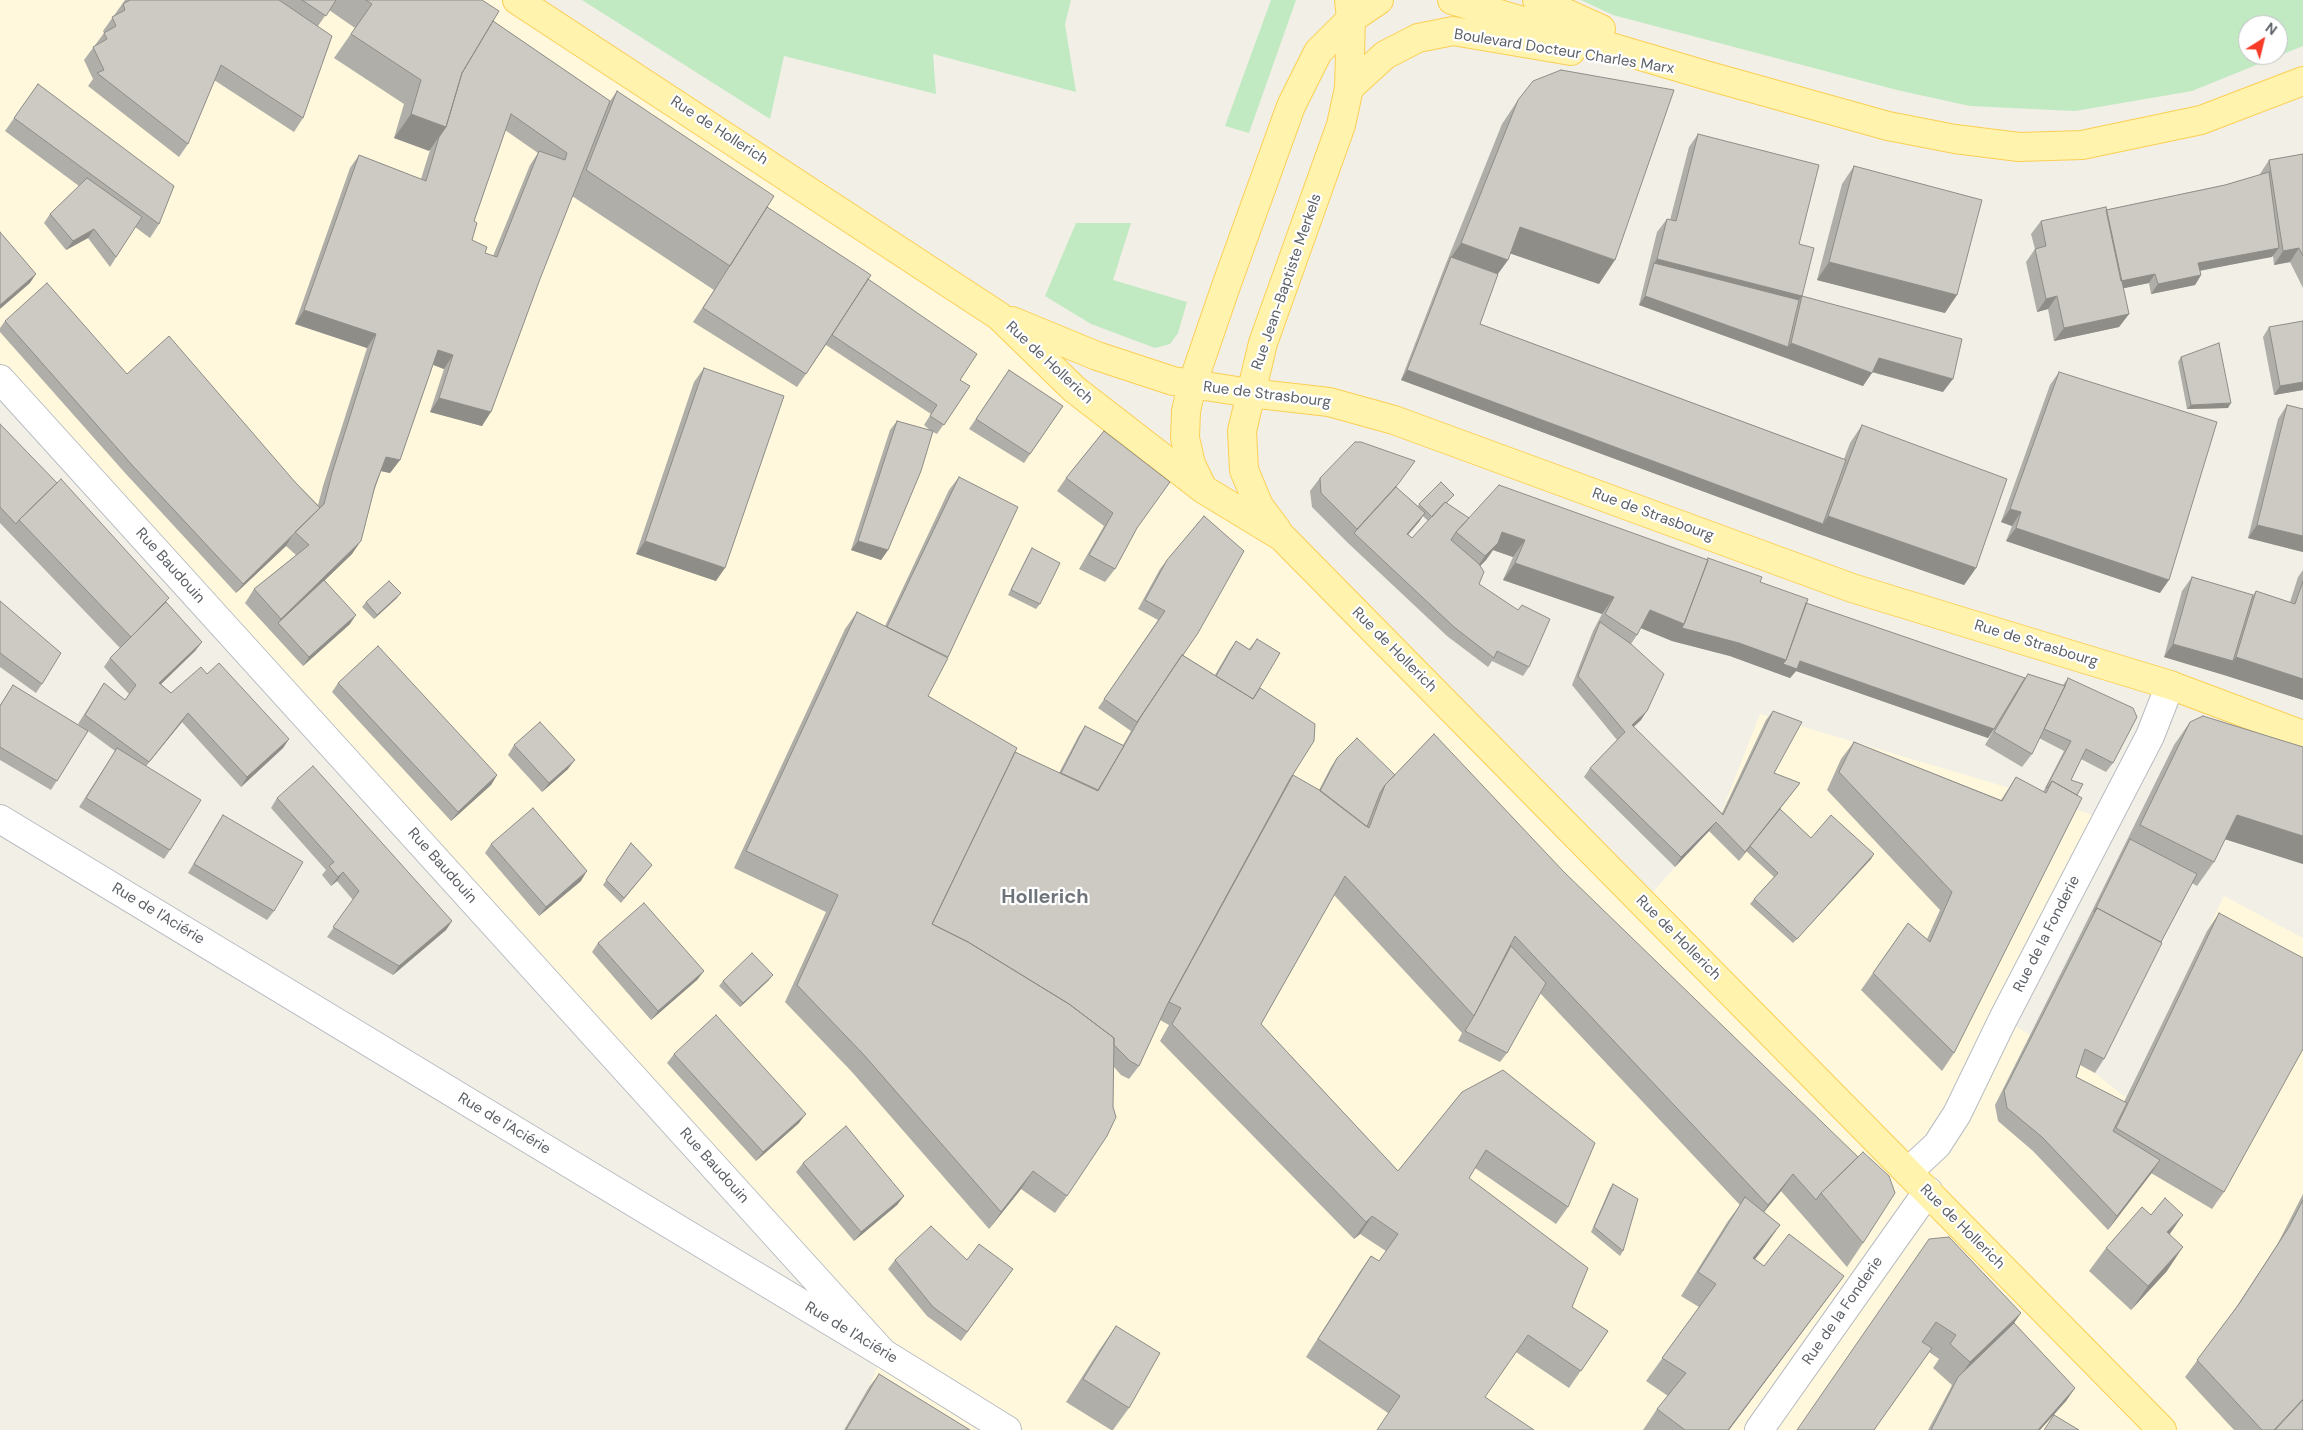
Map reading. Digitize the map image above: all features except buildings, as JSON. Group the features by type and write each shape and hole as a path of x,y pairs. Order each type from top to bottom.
{"main road":[{"name":"Rue de Hollerich","path":"517,0 999,316 1074,389 1202,488 1282,537 2162,1430"},
{"path":"1202,488 1191,464 1185,438 1186,411 1192,385 1291,106 1318,52 1350,9 1379,0"},
{"name":"Boulevard Docteur Charles Marx","path":"1452,0 1706,75 1888,126 1955,139 2019,147 2082,145 2201,120 2303,82"},
{"name":"Boulevard Docteur Charles Marx","path":"1537,0 1706,75"},
{"name":"Rue Jean-Baptiste Merkels","path":"1282,537 1259,506 1244,470 1242,431 1263,343 1341,125 1349,88 1350,9"},
{"name":"Boulevard Docteur Charles Marx","path":"1349,88 1385,55 1418,38 1453,31 1706,75"},
{"name":"Rue de Strasbourg","path":"999,316 1097,356 1173,381 1250,393 1328,402 1394,420 1852,588 2170,685 2303,735"}],"street":[{"name":"Rue Baudouin","path":"0,378 883,1353"},
{"name":"Rue de la Fonderie","path":"1908,1172 1937,1145 1957,1114 2003,1019 2150,736 2170,685"},
{"name":"Rue de l'Aciérie","path":"0,819 883,1353 1007,1430"},
{"name":"Rue de la Fonderie","path":"1759,1430 1928,1191"}],"shaded area":[{"path":"0,0 517,0 806,188 1266,528 1643,903 1717,824 1760,714 2040,797 2110,821 2003,1019 2095,1073 2126,1098 2224,896 2303,938 2303,1430 844,1430 869,1387 883,1353 0,379"}],"green space":[{"path":"582,0 1071,0 1065,24 1076,92 933,54 936,94 784,56 770,119"},
{"path":"1271,0 1296,0 1249,133 1225,126"},
{"path":"1581,0 2303,0 2303,46 2288,52 2288,15 2238,15 2238,65 2256,65 2192,91 2075,111 1970,106 1897,90 1613,15"},
{"path":"1076,223 1131,223 1113,280 1187,302 1178,333 1170,344 1155,348 1091,324 1045,296"}],"district":[{"name":"Hollerich","path":"1045,898"}]}
